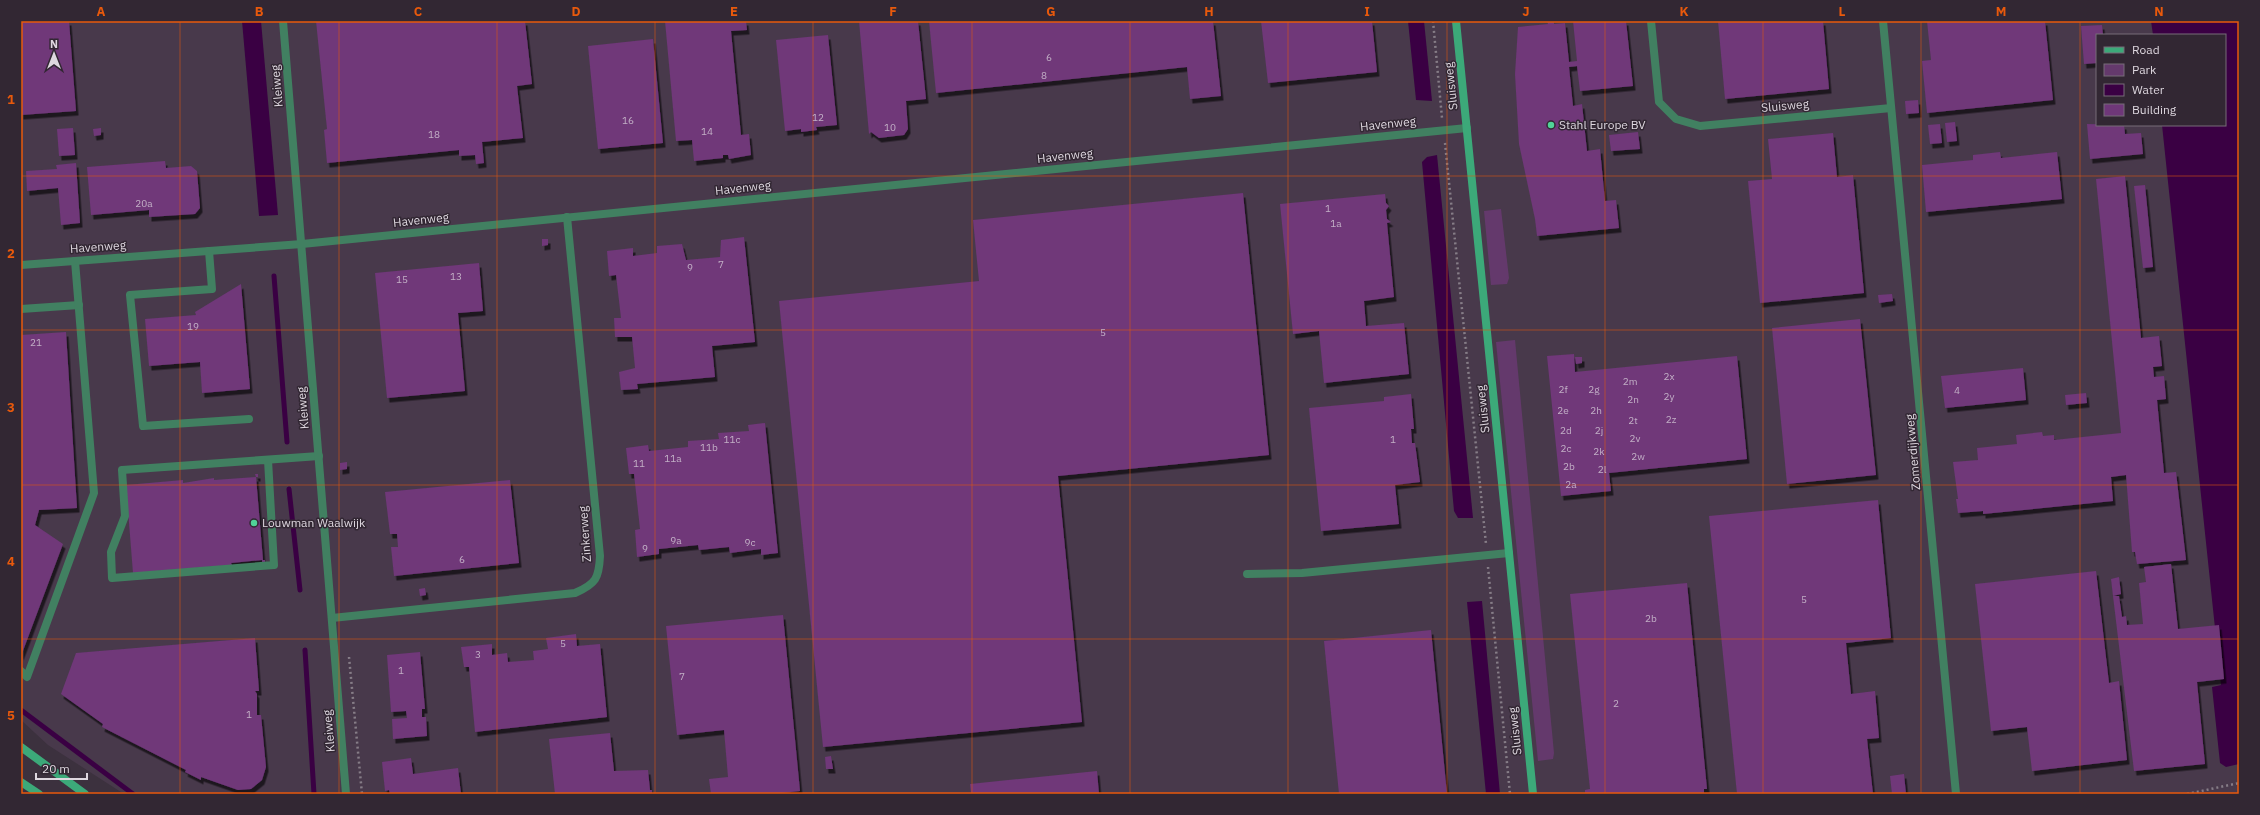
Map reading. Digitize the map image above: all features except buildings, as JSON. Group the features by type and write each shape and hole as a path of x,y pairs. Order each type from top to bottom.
{"street":[{"name":"Kleiweg","path":"283,21 346,794"},
{"name":"Sluisweg","path":"1456,21 1533,794"},
{"name":"Sluisweg","path":"1651,21 1659,102 1676,119 1700,126 1891,108"},
{"path":"1883,21 1891,108"},
{"name":"Zomerdijkweg","path":"1891,108 1956,794"},
{"name":"Havenweg","path":"21,265 302,244 1467,128"},
{"name":"Zinkerweg","path":"332,618 575,593 590,586 599,574 600,548 567,217"},
{"path":"209,251 212,289 130,295 143,426 249,419"},
{"path":"21,671 27,677 94,493 75,261"},
{"path":"21,310 79,305"},
{"path":"268,460 274,565 112,578 111,552 125,516 122,470 319,456"},
{"path":"1248,574 1302,574 1509,553"},
{"path":"21,747 85,794"},
{"path":"21,782 39,794"}],"path":[{"name":"Sluisweg","path":"1433,21 1510,794"},
{"path":"349,654 362,794"},
{"path":"2187,794 2239,783"}],"shaded area":[{"path":"21,21 2239,21 2239,793 124,794 48,745 21,720"}],"green space":[{"path":"1501,209 1509,278 1507,284 1491,285 1484,211"},
{"path":"1515,340 1554,753 1553,759 1538,761 1496,342"}],"water":[{"path":"242,21 261,21 278,215 259,216"},
{"path":"1408,21 1424,21 1432,101 1416,100"},
{"path":"2151,21 2239,21 2239,764 2226,767 2220,763 2212,687 2221,685 2162,126 2226,126 2226,34 2153,34"},
{"path":"1437,155 1473,518 1458,518 1454,511 1422,162 1427,157"},
{"path":"1482,601 1500,794 1486,794 1467,602"}],"waterway":[{"path":"274,276 287,442"},
{"path":"289,489 300,590"},
{"path":"305,650 314,794"},
{"path":"21,710 133,794"}],"place":[{"name":"Stahl Europe BV","path":"1551,125"},
{"name":"Louwman Waalwijk","path":"254,523"}]}
